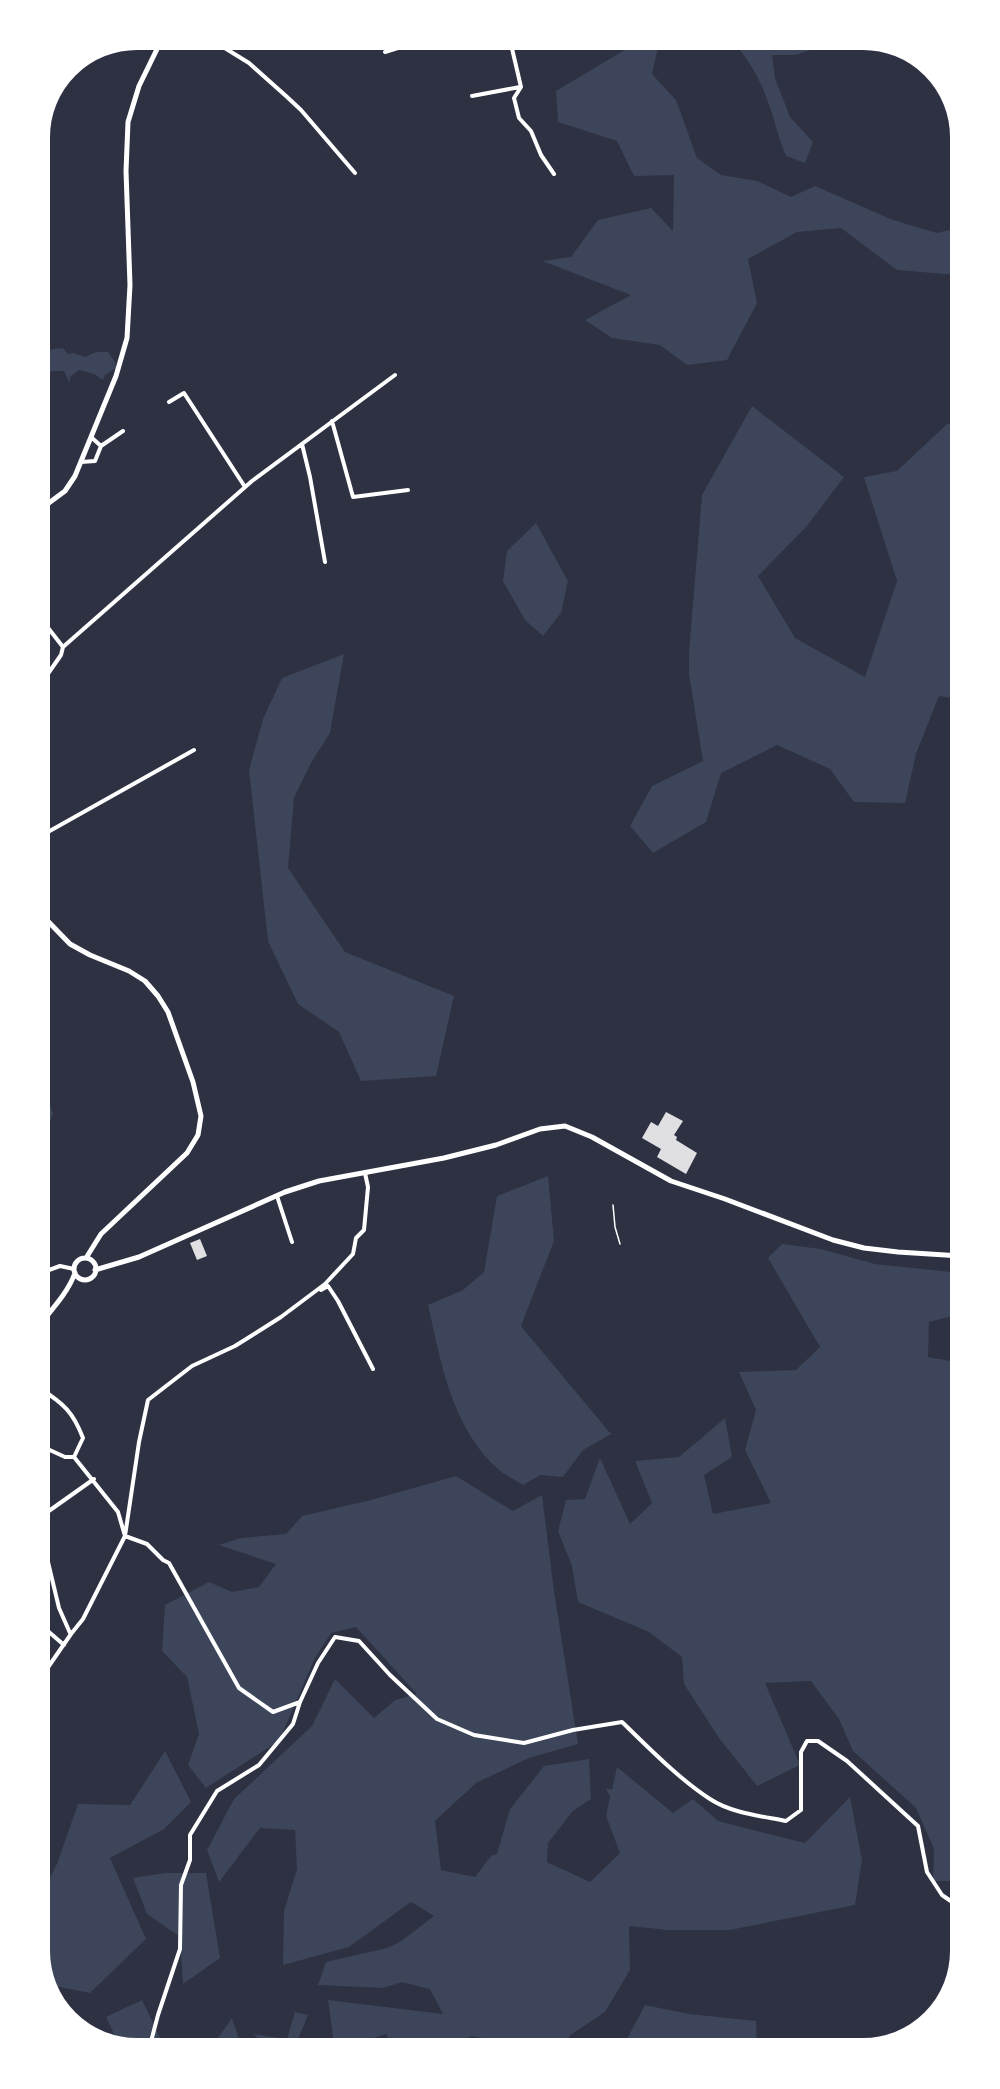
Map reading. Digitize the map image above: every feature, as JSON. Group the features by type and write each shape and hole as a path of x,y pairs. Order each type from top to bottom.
{"main road":[{"path":"47,504 65,491 75,476 116,376 127,338 130,285 125,146 132,105 159,46"},
{"path":"46,1316 70,1285 77,1261 86,1258 101,1234 187,1153 198,1135 201,1116 168,1012 146,981 70,944 47,920"},
{"path":"95,1269 139,1257 277,1196 320,1181 464,1154 540,1129 565,1126 592,1137 671,1181 833,1240 886,1251 954,1256"},
{"path":"70,1285 92,1277 95,1269 95,1243"},
{"path":"86,1258 94,1262"},
{"path":"74,1271 81,1279 86,1279"}],"street":[{"path":"222,46 249,63 301,110 355,173"},
{"path":"385,52 401,46"},
{"path":"512,47 521,87 513,98 519,118 531,131 554,174"},
{"path":"472,96 521,87"},
{"path":"47,676 61,655 63,647 245,488 395,375"},
{"path":"169,402 184,393 245,488"},
{"path":"332,421 352,497 408,490"},
{"path":"80,462 95,461 101,446 123,431"},
{"path":"91,437 101,446"},
{"path":"302,444 326,562"},
{"path":"47,626 63,647"},
{"path":"47,833 194,750"},
{"path":"313,1295 353,1254 356,1238 364,1230 368,1187 365,1173"},
{"path":"277,1196 292,1242"},
{"path":"46,1272 60,1266 74,1271"},
{"path":"46,1670 92,1604 125,1536 139,1442 148,1400 192,1366 235,1346 328,1286 338,1300 373,1369"},
{"path":"46,1393 72,1413 77,1424 83,1438 74,1456"},
{"path":"46,1448 65,1456 74,1456 118,1512 125,1536"},
{"path":"46,1513 94,1479"},
{"path":"125,1536 147,1544 169,1563 239,1688 273,1712 300,1702"},
{"path":"46,1565 59,1608 71,1634"},
{"path":"46,1630 64,1645"},
{"path":"151,2042 180,1949 181,1885 190,1860 190,1835 217,1791 260,1765 293,1724 300,1702 318,1663 335,1637 359,1641 390,1675 437,1719 474,1735 524,1743 573,1730 622,1722 663,1761 710,1800 741,1812 786,1821 801,1810 801,1752 807,1741 818,1741 847,1761 918,1826 927,1872 942,1896 954,1903"}],"path":[{"path":"613,1205 615,1227 620,1244"}],"shaded area":[{"path":"658,47 652,74 676,100 697,158 721,175 757,181 791,197 815,186 893,220 937,233 954,229 954,275 897,270 841,228 797,232 748,259 757,303 727,360 687,365 660,345 612,338 585,320 631,295 542,261 571,257 598,220 651,208 673,231 674,175 634,176 617,141 558,122 556,91 628,48"},
{"path":"737,47 834,47 832,49 814,49 795,55 772,55 775,78 790,117 813,142 805,163 786,156 761,85 747,59"},
{"path":"63,348 68,354 74,353 85,357 96,352 108,352 116,368 105,375 103,380 94,374 79,370 70,377 70,384 64,371 47,373 47,350"},
{"path":"752,406 844,477 807,526 758,576 795,638 865,677 897,581 864,477 897,471 947,424 954,423 954,698 939,696 916,754 905,803 854,802 830,769 777,745 721,773 706,822 653,853 630,826 652,786 703,761 689,674 702,495"},
{"path":"536,523 568,581 561,613 543,636 525,620 503,581 507,551"},
{"path":"344,654 330,733 312,761 294,798 288,868 345,952 454,996 436,1076 361,1081 339,1032 298,1004 268,941 249,770 263,719 282,678"},
{"path":"46,1094 53,1114 46,1130"},
{"path":"548,1176 554,1241 521,1326 611,1434 583,1450 563,1477 540,1475 523,1485 502,1472 483,1454 459,1415 444,1372 428,1305 463,1290 484,1272 497,1196"},
{"path":"782,1244 821,1249 875,1264 954,1272 954,1316 929,1322 928,1357 954,1362 954,1509 951,1512 950,1565 954,1572 954,1881 933,1881 934,1849 916,1808 853,1751 839,1719 811,1681 765,1683 800,1765 757,1786 719,1738 684,1684 682,1657 649,1632 578,1602 572,1566 558,1531 566,1500 585,1499 600,1458 630,1524 652,1503 635,1461 679,1457 725,1418 732,1457 704,1475 713,1514 771,1503 745,1450 756,1410 739,1372 796,1370 820,1347 768,1258"},
{"path":"456,1476 513,1511 542,1495 554,1591 578,1744 529,1758 476,1783 435,1821 441,1870 475,1877 491,1856 497,1854 510,1809 544,1766 589,1759 591,1799 573,1811 548,1843 547,1862 590,1882 620,1853 606,1816 610,1797 606,1788 612,1790 617,1767 673,1813 693,1799 718,1821 805,1843 850,1797 862,1860 855,1905 730,1930 668,1930 629,1926 630,1970 605,2012 569,2036 569,2042 501,2042 470,2036 464,2042 391,2042 386,2034 362,2042 334,2042 328,2000 443,2014 430,1989 402,1982 383,1988 318,1985 326,1962 387,1948 400,1942 434,1916 411,1902 349,1947 283,1965 284,1911 297,1869 295,1830 260,1828 219,1882 207,1850 234,1799 312,1726 335,1679 374,1718 395,1700 417,1694 356,1627 331,1633 315,1658 279,1741 206,1788 188,1765 199,1734 187,1677 162,1651 165,1605 209,1582 232,1592 259,1587 276,1564 219,1545 241,1538 286,1534 302,1516 371,1500"},
{"path":"165,1751 191,1802 164,1829 110,1858 146,1939 90,1993 53,1986 46,1952 46,1885 57,1864 78,1804 130,1805"},
{"path":"165,1873 206,1873 220,1958 183,1984 180,1937 147,1914 133,1878"},
{"path":"142,2000 162,2042 117,2040 106,2017"},
{"path":"645,2005 689,2014 756,2021 757,2042 625,2042"},
{"path":"295,2012 308,2015 297,2042 264,2042 253,2034 287,2039"},
{"path":"232,2018 240,2042 215,2042"}],"building":[{"path":"666,1112 683,1121 674,1135 677,1137 676,1140 697,1153 686,1174 657,1157 661,1149 642,1138 651,1122 658,1126"},
{"path":"200,1239 207,1256 197,1260 190,1243"}]}
